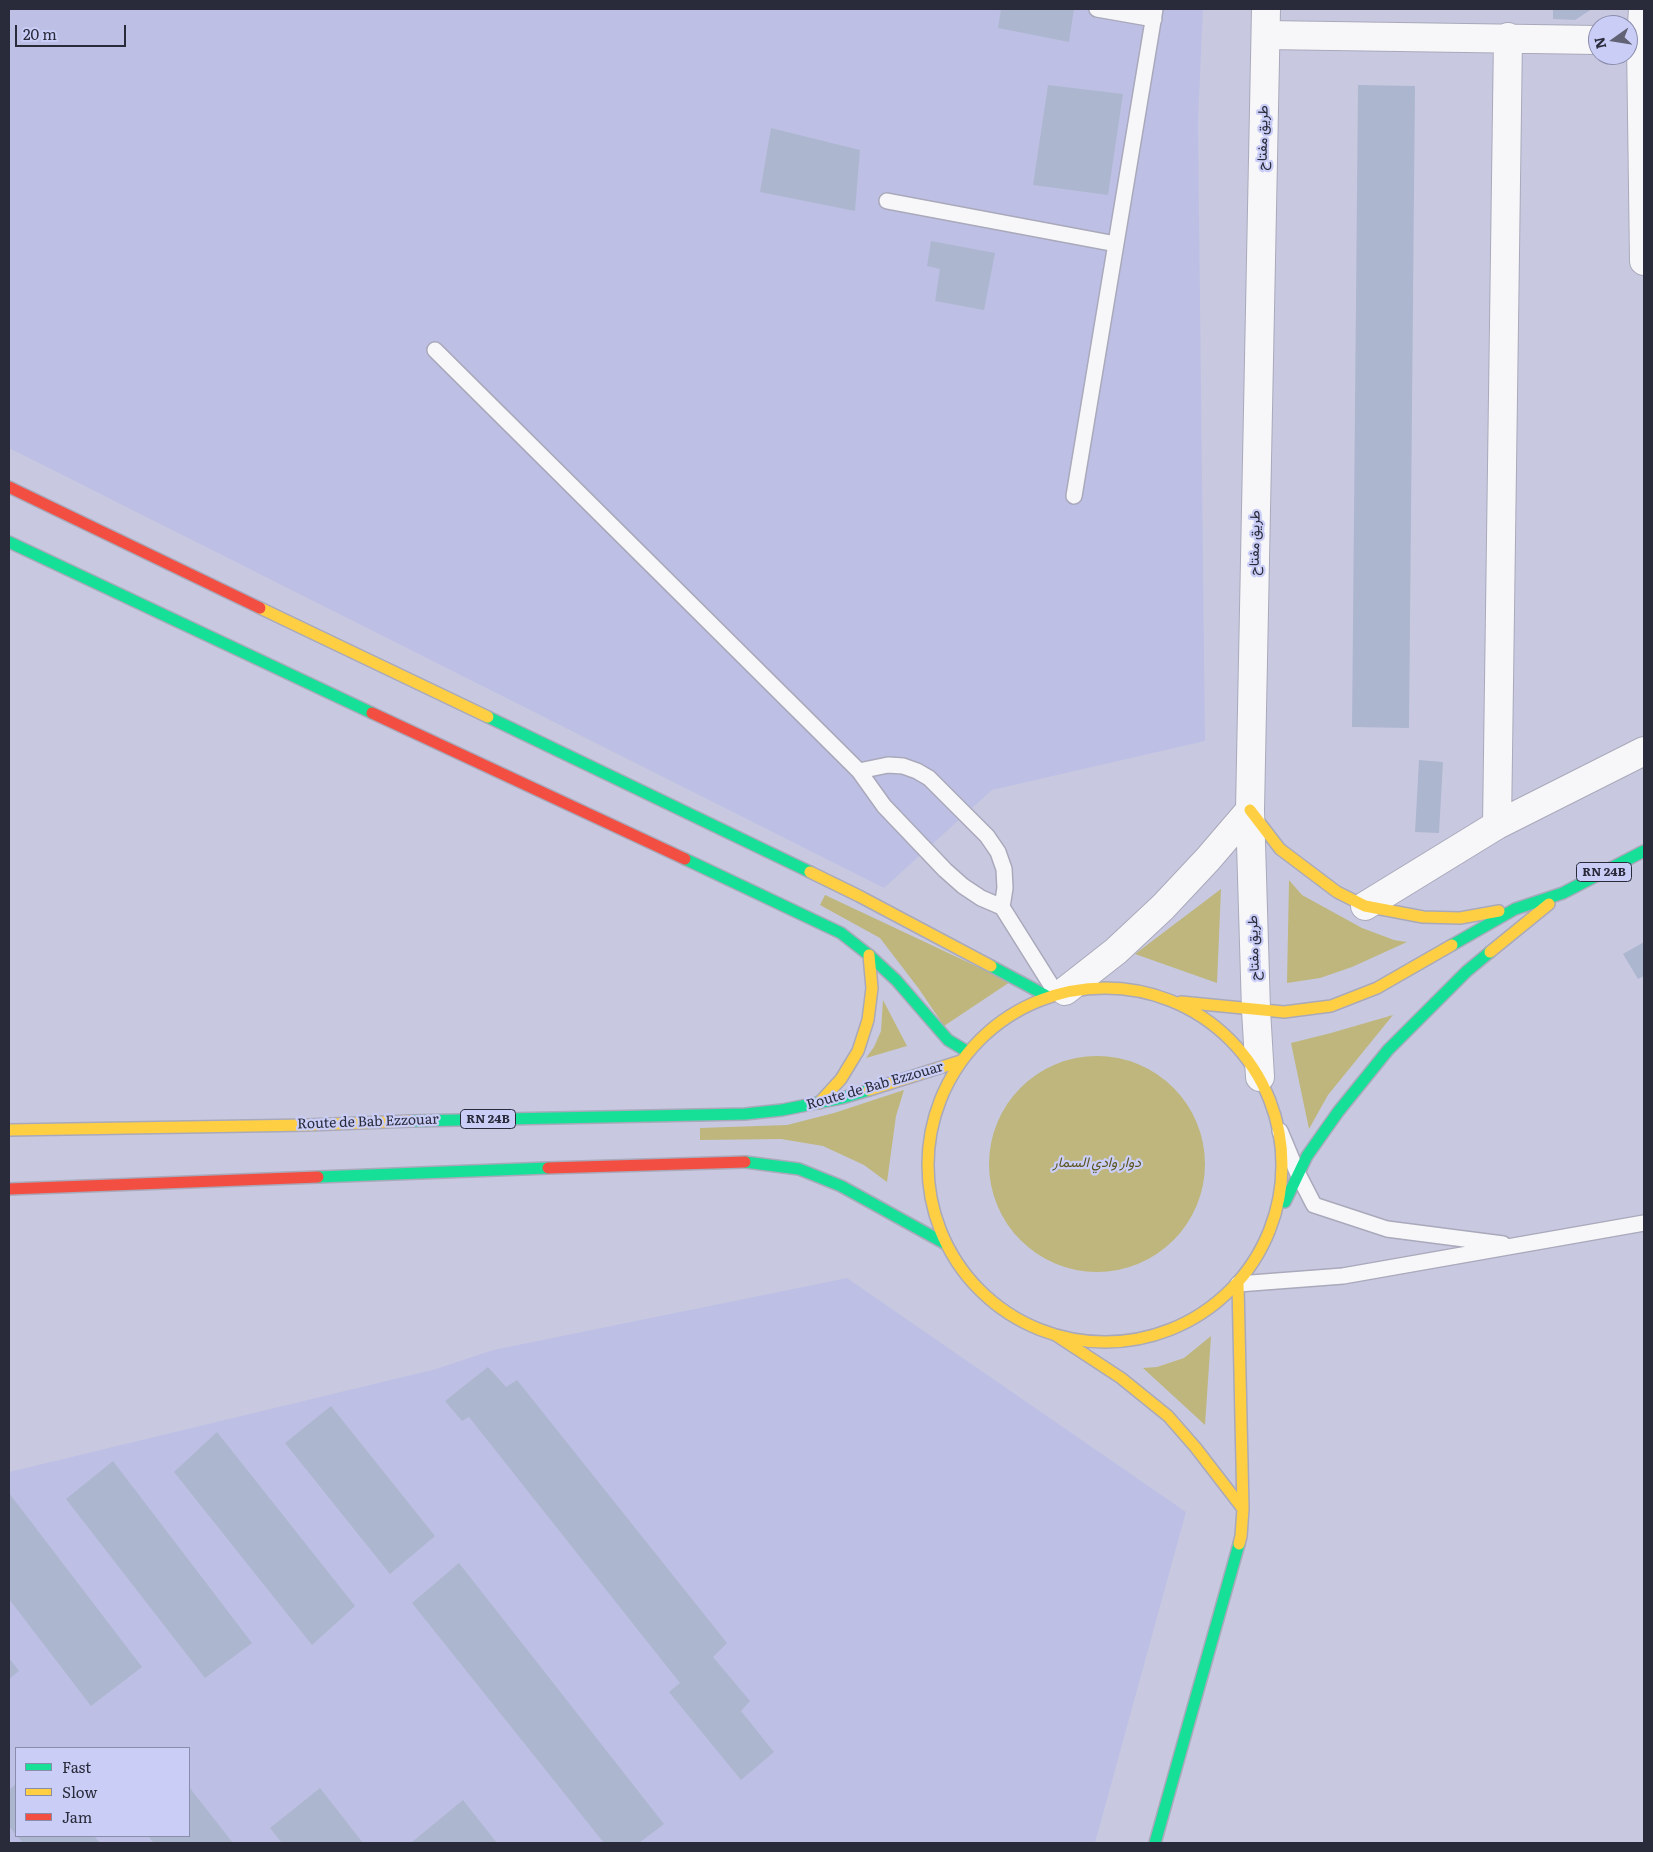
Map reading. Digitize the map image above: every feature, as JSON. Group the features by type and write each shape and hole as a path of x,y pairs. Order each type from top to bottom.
{"main road":[{"path":"9,487 859,896 1056,993"},
{"path":"9,542 841,933 896,980 964,1057"},
{"path":"1250,810 1280,848 1315,877 1337,892 1365,906 1423,917 1460,918 1515,908 1563,893"},
{"name":"RN 24B","path":"1563,893 1644,851"},
{"path":"1057,1336 1106,1343 1155,1337 1200,1316 1238,1284 1266,1242 1307,1156 1338,1112 1388,1050 1468,971 1563,893"},
{"path":"1243,1509 1196,1448 1168,1416 1121,1378 1057,1336 1012,1316 974,1285 946,1244 931,1198 928,1150 939,1104 964,1057 990,1029 1017,1010 1056,993 1122,987 1177,1001 1256,1010 1284,1012 1331,1006 1378,988 1515,908"},
{"path":"819,1103 841,1079 858,1051 868,1020 872,988 869,955"},
{"path":"1177,1001 1225,1033 1260,1077 1280,1131 1282,1188 1266,1242"},
{"name":"Route de Bab Ezzouar","path":"9,1130 745,1114 842,1098 964,1057"},
{"path":"9,1189 738,1161 799,1169 841,1186 946,1244"},
{"path":"1154,1843 1241,1536 1243,1509 1238,1284"}],"street":[{"name":"طريق مفتاح","path":"1260,1077 1250,810 1266,9"},
{"path":"1643,9 1638,40 1644,261"},
{"path":"1266,36 1508,37 1588,40"},
{"path":"1497,825 1508,37"},
{"path":"1365,906 1497,825 1644,751"},
{"path":"1056,993 1116,950 1164,907 1208,860 1250,810"}],"lane":[{"path":"1074,496 1154,14 1097,9"},
{"path":"887,201 1116,244"},
{"path":"435,350 859,771 884,806 945,870 963,886 981,898 1002,907 1056,993"},
{"path":"859,771 874,766 895,765 916,771 929,778 988,836 998,852 1004,869 1005,888 1002,907"},
{"path":"1280,1131 1298,1174 1314,1205 1387,1229 1520,1246"},
{"path":"1238,1284 1343,1276 1644,1223"}],"shaded area":[{"path":"9,9 1203,9 1198,122 1205,741 992,790 884,888 9,448"},
{"path":"847,1278 1186,1512 1095,1843 9,1843 9,1472 436,1369 493,1350"}],"green space":[{"path":"1289,880 1302,895 1362,928 1394,940 1407,942 1352,967 1320,978 1287,983"},
{"path":"1221,889 1217,983 1135,954"},
{"path":"825,895 1010,982 944,1026 919,989 880,938 820,905"},
{"path":"883,1000 907,1046 866,1058 874,1047 881,1031"},
{"path":"1393,1015 1328,1095 1309,1129 1291,1043"},
{"name":"دوار وادي السمار","path":"1086,1056 1108,1056 1128,1060 1148,1068 1174,1087 1193,1113 1201,1133 1205,1164 1201,1195 1193,1215 1174,1241 1148,1260 1128,1268 1108,1272 1086,1272 1066,1268 1046,1260 1028,1248 1013,1233 1001,1215 993,1195 989,1175 989,1153 993,1133 1001,1113 1013,1095 1028,1080 1046,1068 1066,1060"},
{"path":"904,1090 896,1116 887,1182 864,1165 823,1146 781,1139 700,1140 700,1128 787,1125 834,1113"},
{"path":"1211,1336 1205,1425 1143,1368 1157,1367 1184,1358"}],"building":[{"path":"1001,9 1074,9 1069,42 998,28"},
{"path":"1553,9 1592,9 1575,20 1553,19"},
{"path":"1048,85 1123,94 1108,195 1033,185"},
{"path":"1358,85 1415,86 1409,728 1352,727"},
{"path":"771,128 860,150 855,211 760,192"},
{"path":"931,241 995,253 984,310 935,301 940,269 927,266"},
{"path":"1419,760 1443,762 1439,833 1415,832"},
{"path":"1644,942 1644,976 1638,979 1623,954"},
{"path":"488,1367 506,1387 517,1380 727,1643 713,1657 750,1701 741,1711 774,1752 741,1780 669,1692 680,1683 469,1417 462,1421 445,1401"},
{"path":"331,1406 435,1536 390,1574 285,1443"},
{"path":"217,1432 355,1606 312,1645 174,1472"},
{"path":"113,1461 252,1643 205,1678 66,1499"},
{"path":"9,1493 142,1667 91,1706 9,1599"},
{"path":"459,1563 664,1824 639,1843 604,1843 412,1603"},
{"path":"9,1658 19,1671 9,1679"},
{"path":"15,1785 15,1834 9,1826 9,1790"},
{"path":"190,1788 233,1843 154,1843 149,1837 190,1837"},
{"path":"320,1788 363,1843 282,1843 270,1828"},
{"path":"463,1800 497,1843 412,1842"},
{"path":"18,1837 95,1837 100,1843 23,1843"}],"traffic: fast":[{"path":"9,542 372,713"},
{"path":"488,717 810,872"},
{"path":"1452,945 1515,909 1563,893 1644,851"},
{"path":"685,859 841,933 896,980 948,1040 968,1052"},
{"path":"1285,1202 1307,1156 1338,1112 1388,1050 1467,971 1490,952"},
{"path":"991,966 1047,996"},
{"path":"411,1121 745,1114 782,1110 842,1098 869,1090"},
{"path":"745,1162 799,1169 841,1186 946,1244"},
{"path":"318,1177 548,1168"},
{"path":"1155,1843 1239,1544"}],"traffic: slow":[{"path":"260,608 488,717"},
{"path":"1250,810 1280,849 1337,892 1365,906 1423,917 1460,918 1499,911"},
{"path":"810,872 991,966"},
{"path":"1490,952 1549,904"},
{"path":"1181,1002 1284,1012 1331,1006 1377,988 1452,945"},
{"path":"819,1103 841,1079 858,1051 868,1020 872,988 869,955"},
{"path":"1105,988 1140,991 1173,1002 1203,1018 1230,1040 1252,1067 1268,1097 1279,1130 1282,1165 1279,1200 1268,1233 1252,1263 1230,1290 1203,1312 1173,1328 1140,1339 1105,1342 1070,1339 1037,1328 1007,1312 980,1290 958,1263 942,1233 931,1200 928,1165 931,1130 942,1097 958,1067 980,1040 1007,1018 1037,1002 1070,991 1105,988"},
{"path":"869,1090 961,1061"},
{"path":"9,1130 308,1125 411,1121"},
{"path":"1238,1284 1243,1509 1239,1544"},
{"path":"1057,1336 1121,1378 1168,1416 1196,1448 1243,1509"}],"traffic: jam":[{"path":"9,487 260,608"},
{"path":"372,713 685,859"},
{"path":"548,1168 745,1162"},
{"path":"9,1189 318,1177"}]}
